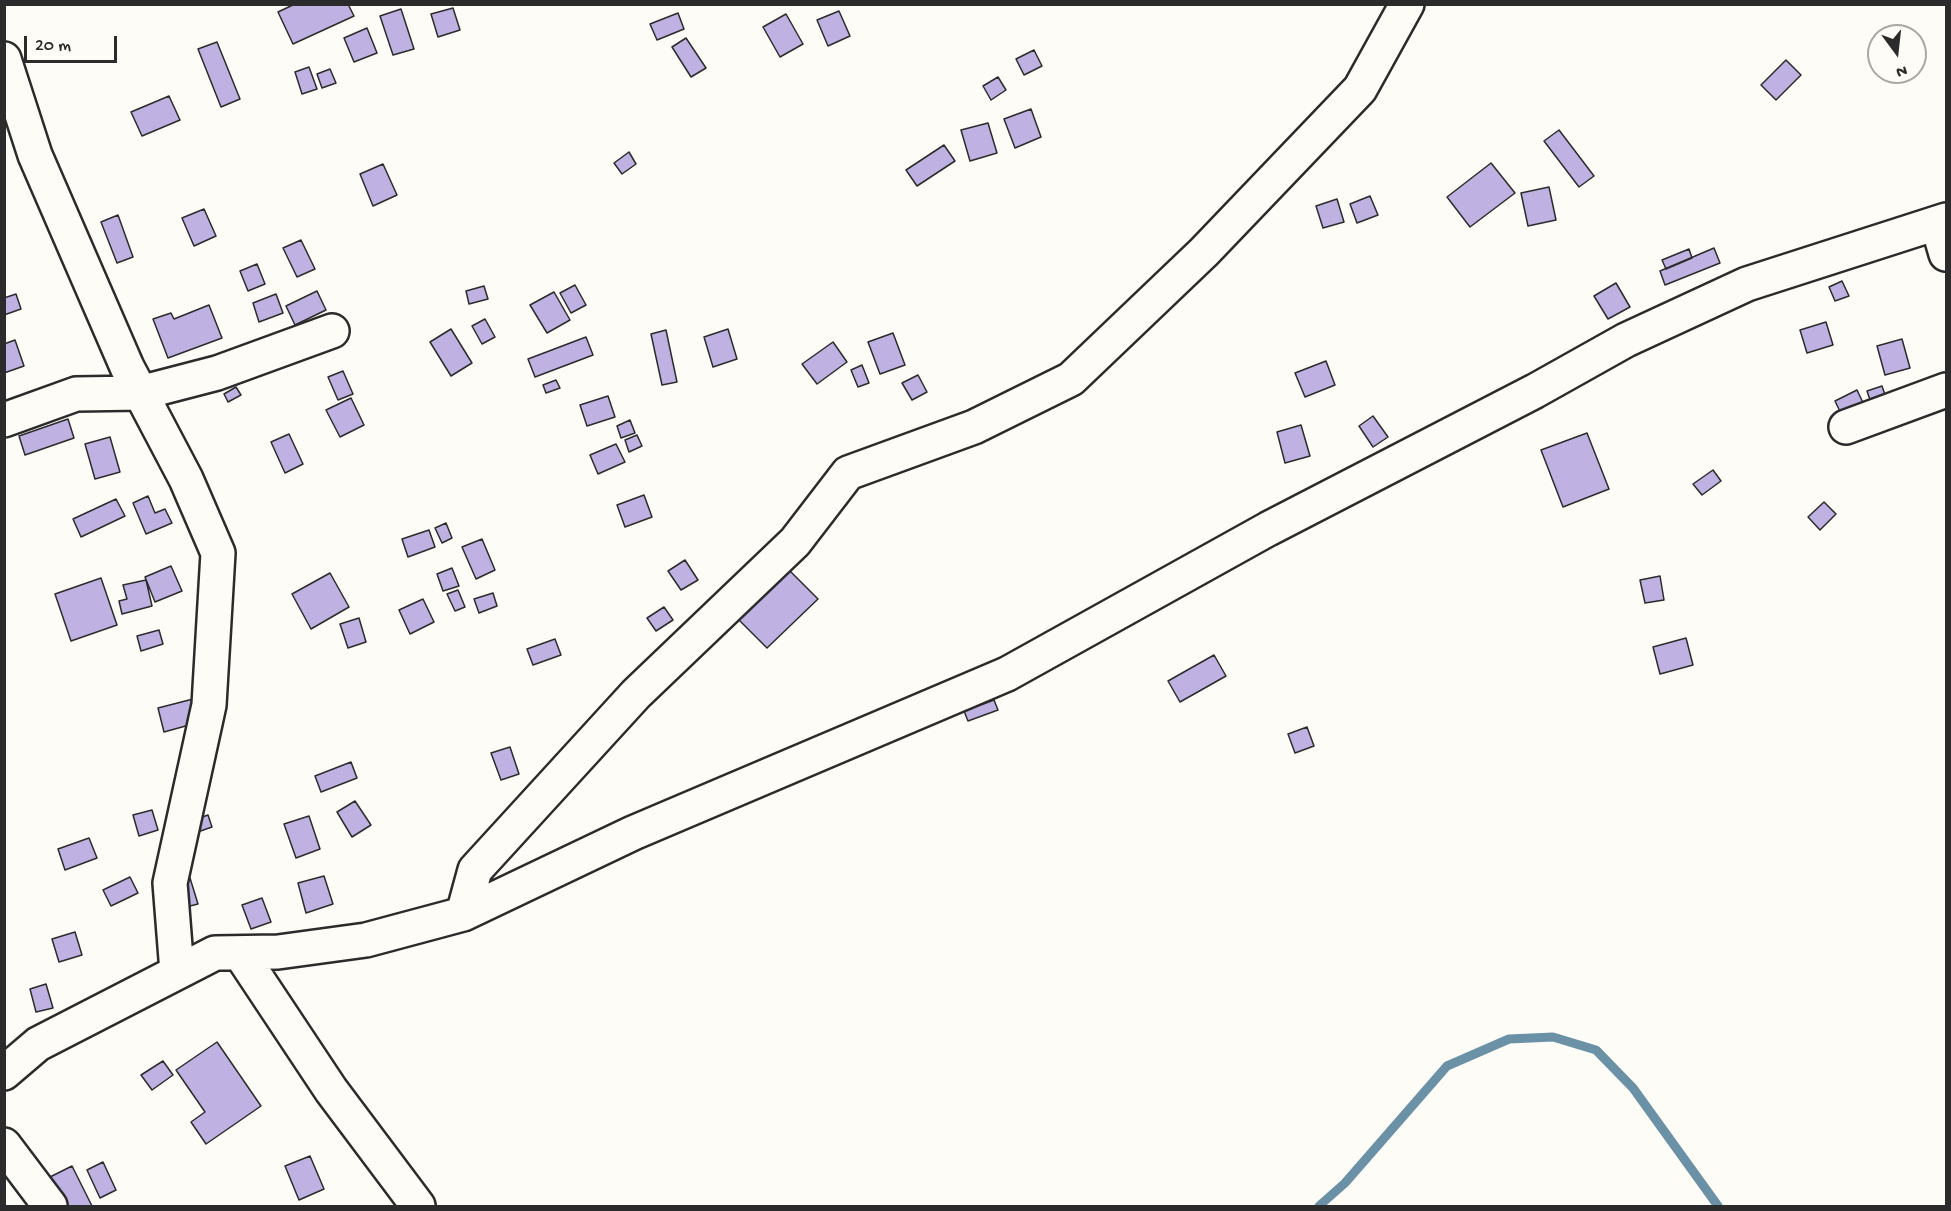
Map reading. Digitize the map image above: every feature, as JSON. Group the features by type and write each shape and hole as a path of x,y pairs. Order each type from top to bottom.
{"street":[{"path":"463,914 475,870 636,694 795,542 848,473 974,427 1071,379 1203,252 1360,89 1407,4"},
{"path":"4,59 35,155 140,393 186,479 218,553 209,705 170,884 177,972"},
{"path":"4,1073 38,1044 215,953 278,952 366,940 463,914 633,832 1007,674 1268,529 1626,340 1747,284 1942,222 1947,254"},
{"path":"4,420 76,394 140,393 217,373 332,331"},
{"path":"1846,427 1947,390"},
{"path":"240,953 331,1090 418,1206"},
{"path":"4,1145 50,1206"}],"building":[{"path":"295,4 348,4 354,16 293,44 278,12"},
{"path":"453,8 460,30 438,37 431,14"},
{"path":"401,9 414,49 393,55 380,16"},
{"path":"839,11 850,36 828,46 817,20"},
{"path":"678,13 684,29 657,40 650,24"},
{"path":"786,14 803,44 780,57 763,27"},
{"path":"367,28 377,53 354,62 344,38"},
{"path":"686,38 706,68 691,77 672,47"},
{"path":"217,42 240,99 221,107 198,49"},
{"path":"1034,50 1042,66 1024,75 1016,59"},
{"path":"1786,60 1801,75 1776,100 1761,85"},
{"path":"309,67 317,89 302,94 295,72"},
{"path":"330,69 336,83 322,88 317,74"},
{"path":"998,77 1006,90 991,100 983,86"},
{"path":"169,96 180,120 142,136 131,112"},
{"path":"1031,109 1041,137 1015,148 1004,119"},
{"path":"988,123 997,153 970,161 961,130"},
{"path":"1559,130 1594,176 1579,187 1544,141"},
{"path":"944,145 955,161 917,186 906,170"},
{"path":"629,152 636,164 622,174 614,163"},
{"path":"1491,163 1515,193 1470,227 1447,197"},
{"path":"383,164 397,195 373,206 360,174"},
{"path":"1549,187 1556,220 1528,226 1521,193"},
{"path":"1370,196 1378,215 1357,223 1350,204"},
{"path":"1337,199 1344,222 1323,228 1316,206"},
{"path":"204,209 216,236 194,246 182,218"},
{"path":"118,215 133,257 117,263 101,222"},
{"path":"301,240 315,269 297,277 283,248"},
{"path":"1714,248 1720,263 1665,285 1660,271"},
{"path":"1689,249 1692,258 1666,269 1662,260"},
{"path":"257,264 265,284 248,291 240,271"},
{"path":"1842,281 1849,296 1835,301 1829,287"},
{"path":"1616,283 1630,307 1608,319 1594,296"},
{"path":"575,285 586,305 571,313 560,293"},
{"path":"484,286 488,299 469,304 466,291"},
{"path":"317,291 326,310 295,325 286,306"},
{"path":"554,292 570,320 547,333 530,305"},
{"path":"16,294 21,309 4,315 4,298"},
{"path":"276,294 283,313 259,322 253,303"},
{"path":"209,305 222,338 168,358 153,319 171,313 174,319"},
{"path":"485,319 495,337 482,344 472,326"},
{"path":"1826,322 1833,345 1807,353 1800,330"},
{"path":"451,329 472,363 451,376 430,342"},
{"path":"728,329 737,359 713,367 704,337"},
{"path":"666,330 677,382 662,385 651,334"},
{"path":"893,333 905,365 880,374 868,342"},
{"path":"586,337 593,355 535,377 528,359"},
{"path":"1902,339 1910,368 1885,375 1877,346"},
{"path":"15,340 24,366 4,373 4,344"},
{"path":"833,342 847,362 817,384 802,364"},
{"path":"1326,361 1335,385 1305,397 1295,373"},
{"path":"862,365 869,383 858,387 851,370"},
{"path":"343,371 353,394 338,400 328,377"},
{"path":"918,375 927,392 912,400 902,383"},
{"path":"556,380 560,388 546,393 543,385"},
{"path":"1882,386 1887,401 1872,406 1867,391"},
{"path":"236,387 241,395 228,402 224,394"},
{"path":"1857,390 1866,409 1844,420 1835,401"},
{"path":"608,396 615,417 587,426 580,405"},
{"path":"351,398 364,425 340,437 326,410"},
{"path":"1373,416 1388,437 1373,447 1359,426"},
{"path":"68,419 74,438 25,455 19,436"},
{"path":"630,420 635,433 621,438 617,426"},
{"path":"1301,425 1310,456 1285,463 1277,432"},
{"path":"1587,433 1609,489 1563,507 1541,450"},
{"path":"289,434 303,464 285,473 271,442"},
{"path":"637,435 642,446 629,452 625,440"},
{"path":"110,437 120,472 95,479 85,444"},
{"path":"616,444 625,462 598,474 590,455"},
{"path":"1713,470 1721,481 1702,495 1693,484"},
{"path":"644,495 652,517 625,527 617,505"},
{"path":"148,496 155,513 165,509 172,523 146,534 133,503"},
{"path":"116,499 125,516 81,537 73,519"},
{"path":"1824,502 1836,514 1820,530 1808,517"},
{"path":"446,523 452,538 442,543 435,528"},
{"path":"429,530 435,547 408,557 402,539"},
{"path":"482,539 495,570 476,579 462,547"},
{"path":"685,560 698,580 681,590 668,571"},
{"path":"779,560 818,599 767,648 729,610"},
{"path":"171,566 182,591 155,602 145,577"},
{"path":"452,568 459,586 443,591 437,574"},
{"path":"330,573 349,607 311,629 292,594"},
{"path":"1660,576 1664,600 1645,603 1640,580"},
{"path":"101,578 117,625 71,641 55,594"},
{"path":"146,580 152,606 122,614 119,601 127,599 123,585"},
{"path":"458,590 465,607 455,611 447,594"},
{"path":"493,593 497,606 479,613 474,599"},
{"path":"423,599 434,622 410,634 399,610"},
{"path":"664,607 673,620 656,631 647,618"},
{"path":"359,618 366,642 348,648 340,624"},
{"path":"159,630 163,644 141,651 137,636"},
{"path":"1686,638 1693,665 1660,674 1653,647"},
{"path":"555,639 561,655 533,665 527,649"},
{"path":"1214,655 1226,676 1180,702 1168,681"},
{"path":"193,699 200,722 164,732 158,708"},
{"path":"994,700 998,710 968,721 964,711"},
{"path":"1307,727 1314,746 1295,753 1288,734"},
{"path":"510,747 519,774 501,780 491,753"},
{"path":"351,762 357,778 321,792 315,776"},
{"path":"355,801 371,825 352,837 337,812"},
{"path":"152,810 158,830 139,836 133,815"},
{"path":"208,815 212,827 192,834 188,822"},
{"path":"309,816 320,849 296,858 284,824"},
{"path":"89,838 97,858 65,870 58,849"},
{"path":"324,876 333,904 306,913 298,883"},
{"path":"130,877 138,893 111,906 103,890"},
{"path":"190,878 198,904 182,908 174,882"},
{"path":"262,898 271,922 251,929 242,905"},
{"path":"75,932 82,955 59,962 52,939"},
{"path":"46,984 53,1008 36,1012 30,989"},
{"path":"217,1042 261,1106 206,1144 191,1122 205,1112 176,1070"},
{"path":"163,1061 173,1075 152,1090 141,1075"},
{"path":"310,1156 324,1189 299,1200 285,1166"},
{"path":"103,1162 116,1190 100,1198 87,1170"},
{"path":"72,1166 92,1206 62,1206 48,1178"}],"waterway":[{"path":"1319,1206 1345,1183 1447,1066 1509,1039 1553,1037 1596,1050 1633,1088 1718,1206"}]}
